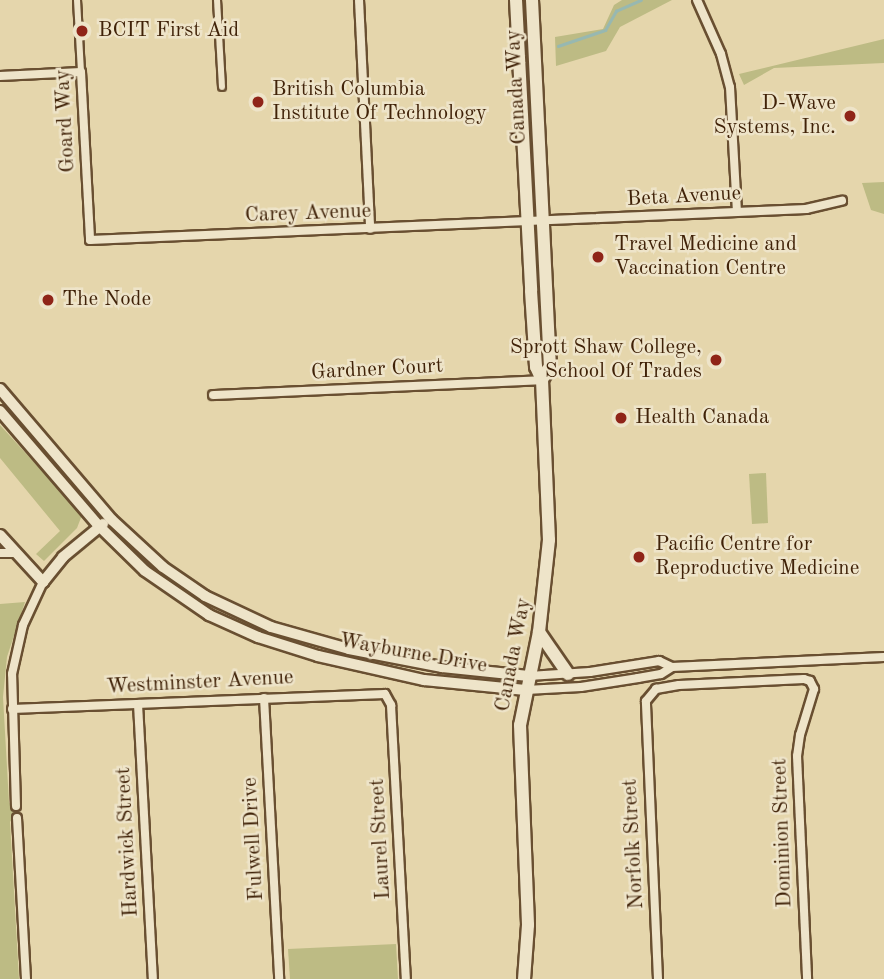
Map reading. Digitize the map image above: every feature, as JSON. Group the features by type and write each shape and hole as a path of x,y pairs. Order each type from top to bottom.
{"main road":[{"name":"Canada Way","path":"516,0 536,366 542,380 549,540 539,632 520,725 528,925 526,975"},
{"name":"Canada Way","path":"532,0 550,366 542,380"},
{"path":"539,632 568,674"}],"street":[{"name":"Goard Way","path":"77,0 90,240"},
{"path":"217,0 222,87"},
{"path":"359,0 370,229"},
{"path":"697,0 721,54 730,87 737,212"},
{"path":"0,76 80,72"},
{"name":"Beta Avenue","path":"527,220 821,208 842,201"},
{"name":"Carey Avenue","path":"90,240 527,220"},
{"name":"Gardner Court","path":"213,395 542,380"},
{"name":"Wayburne Drive","path":"0,389 112,520 181,580 241,615 271,627 372,654 477,672 529,676 568,674 659,661 672,667 884,657"},
{"name":"Wayburne Drive","path":"0,411 99,526 161,584 233,627 318,656 416,678 526,690 581,687 661,674 672,667"},
{"path":"16,806 12,674 18,645 43,582 63,558 99,526 112,520"},
{"path":"0,535 43,582"},
{"path":"0,554 16,552"},
{"path":"233,627 241,615"},
{"name":"Dominion Street","path":"645,708 653,691 679,685 804,679 810,681 814,689 797,755 807,979"},
{"name":"Westminster Avenue","path":"12,709 381,693 388,697"},
{"name":"Laurel Street","path":"388,697 391,705 406,979"},
{"name":"Fulwell Drive","path":"264,698 279,979"},
{"name":"Hardwick Street","path":"138,704 153,979"},
{"name":"Norfolk Street","path":"645,708 658,979"},
{"path":"17,818 26,979"}],"shaded area":[{"path":"622,0 672,0 620,27 606,51 556,66 555,37 603,29 614,5"},
{"path":"884,39 884,63 774,68 744,85 739,74"},
{"path":"884,182 884,214 871,210 862,183"},
{"path":"0,425 82,515 77,528 44,561 36,554 60,531 0,458"},
{"path":"766,473 768,523 752,524 749,474"},
{"path":"25,602 7,657 3,697 9,802 15,814 10,822 19,979 0,979 0,604"},
{"path":"396,944 398,979 290,979 288,949"}],"waterway":[{"path":"558,46 605,30 616,11 641,0"}],"place":[{"name":"BCIT First Aid","path":"82,31"},
{"name":"British Columbia Institute Of Technology","path":"258,102"},
{"name":"D-Wave Systems, Inc.","path":"850,116"},
{"name":"Travel Medicine and Vaccination Centre","path":"598,257"},
{"name":"The Node","path":"48,300"},
{"name":"Sprott Shaw College, School Of Trades","path":"716,360"},
{"name":"Health Canada","path":"621,418"},
{"name":"Pacific Centre for Reproductive Medicine","path":"639,557"}]}
